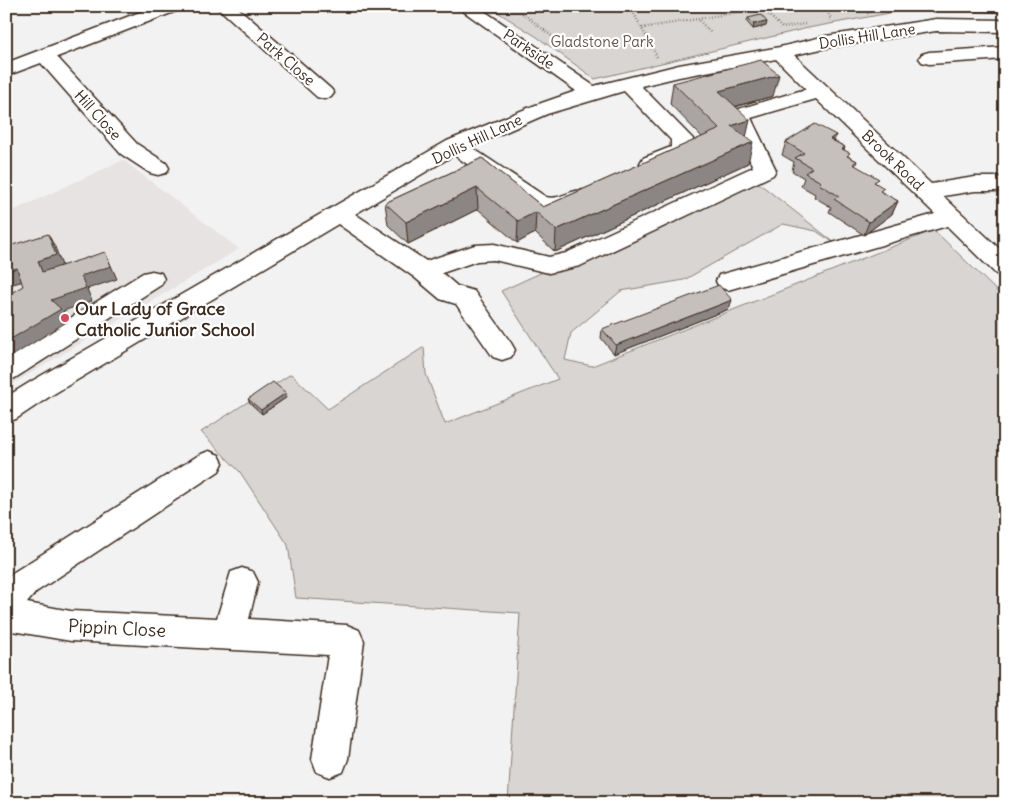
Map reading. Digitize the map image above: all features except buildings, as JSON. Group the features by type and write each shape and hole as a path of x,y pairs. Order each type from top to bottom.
{"street":[{"path":"6,70 173,6"},
{"name":"Park Close","path":"225,6 324,93"},
{"name":"Parkside","path":"465,6 591,93"},
{"name":"Dollis Hill Lane","path":"6,411 42,388 455,146 540,110 591,93 679,71 908,28 949,16 1005,26"},
{"name":"Brook Road","path":"780,53 1005,268"},
{"path":"929,58 1005,53"},
{"name":"Hill Close","path":"44,55 129,149 158,168"},
{"path":"628,84 682,139 681,150 636,170"},
{"path":"423,270 475,253 494,252 536,264 549,265 572,260 765,170 738,115 821,91"},
{"path":"455,146 538,202 555,207 600,187"},
{"path":"927,192 960,184 1005,184"},
{"path":"339,214 423,270 449,292 465,297 502,350"},
{"path":"728,281 952,217"},
{"path":"6,371 152,279"},
{"path":"6,604 25,582 209,463"},
{"path":"229,633 242,582"},
{"name":"Pippin Close","path":"6,615 71,626 304,637 347,641 330,759"}],"path":[{"path":"513,6 567,48"},
{"path":"630,6 659,60"},
{"path":"642,28 771,6"},
{"path":"821,21 831,19 825,6"},
{"path":"760,7 782,28 811,23"},
{"path":"698,19 710,32"}],"shaded area":[{"name":"Our Lady of Grace Catholic Junior School","path":"123,160 239,249 6,388 6,214"}],"green space":[{"name":"Gladstone Park","path":"488,6 1005,6 1005,13 917,8 808,28 595,79 537,37"},
{"path":"751,177 840,247 816,231 783,224 684,280 621,291 571,333 565,360 592,366 934,230 1005,299 1005,803 508,803 520,613 296,598 288,545 240,472 201,432 291,374 328,409 424,347 426,374 445,424 558,379 501,291"}],"place":[{"name":"Our Lady of Grace Catholic Junior School","path":"65,318"}]}
